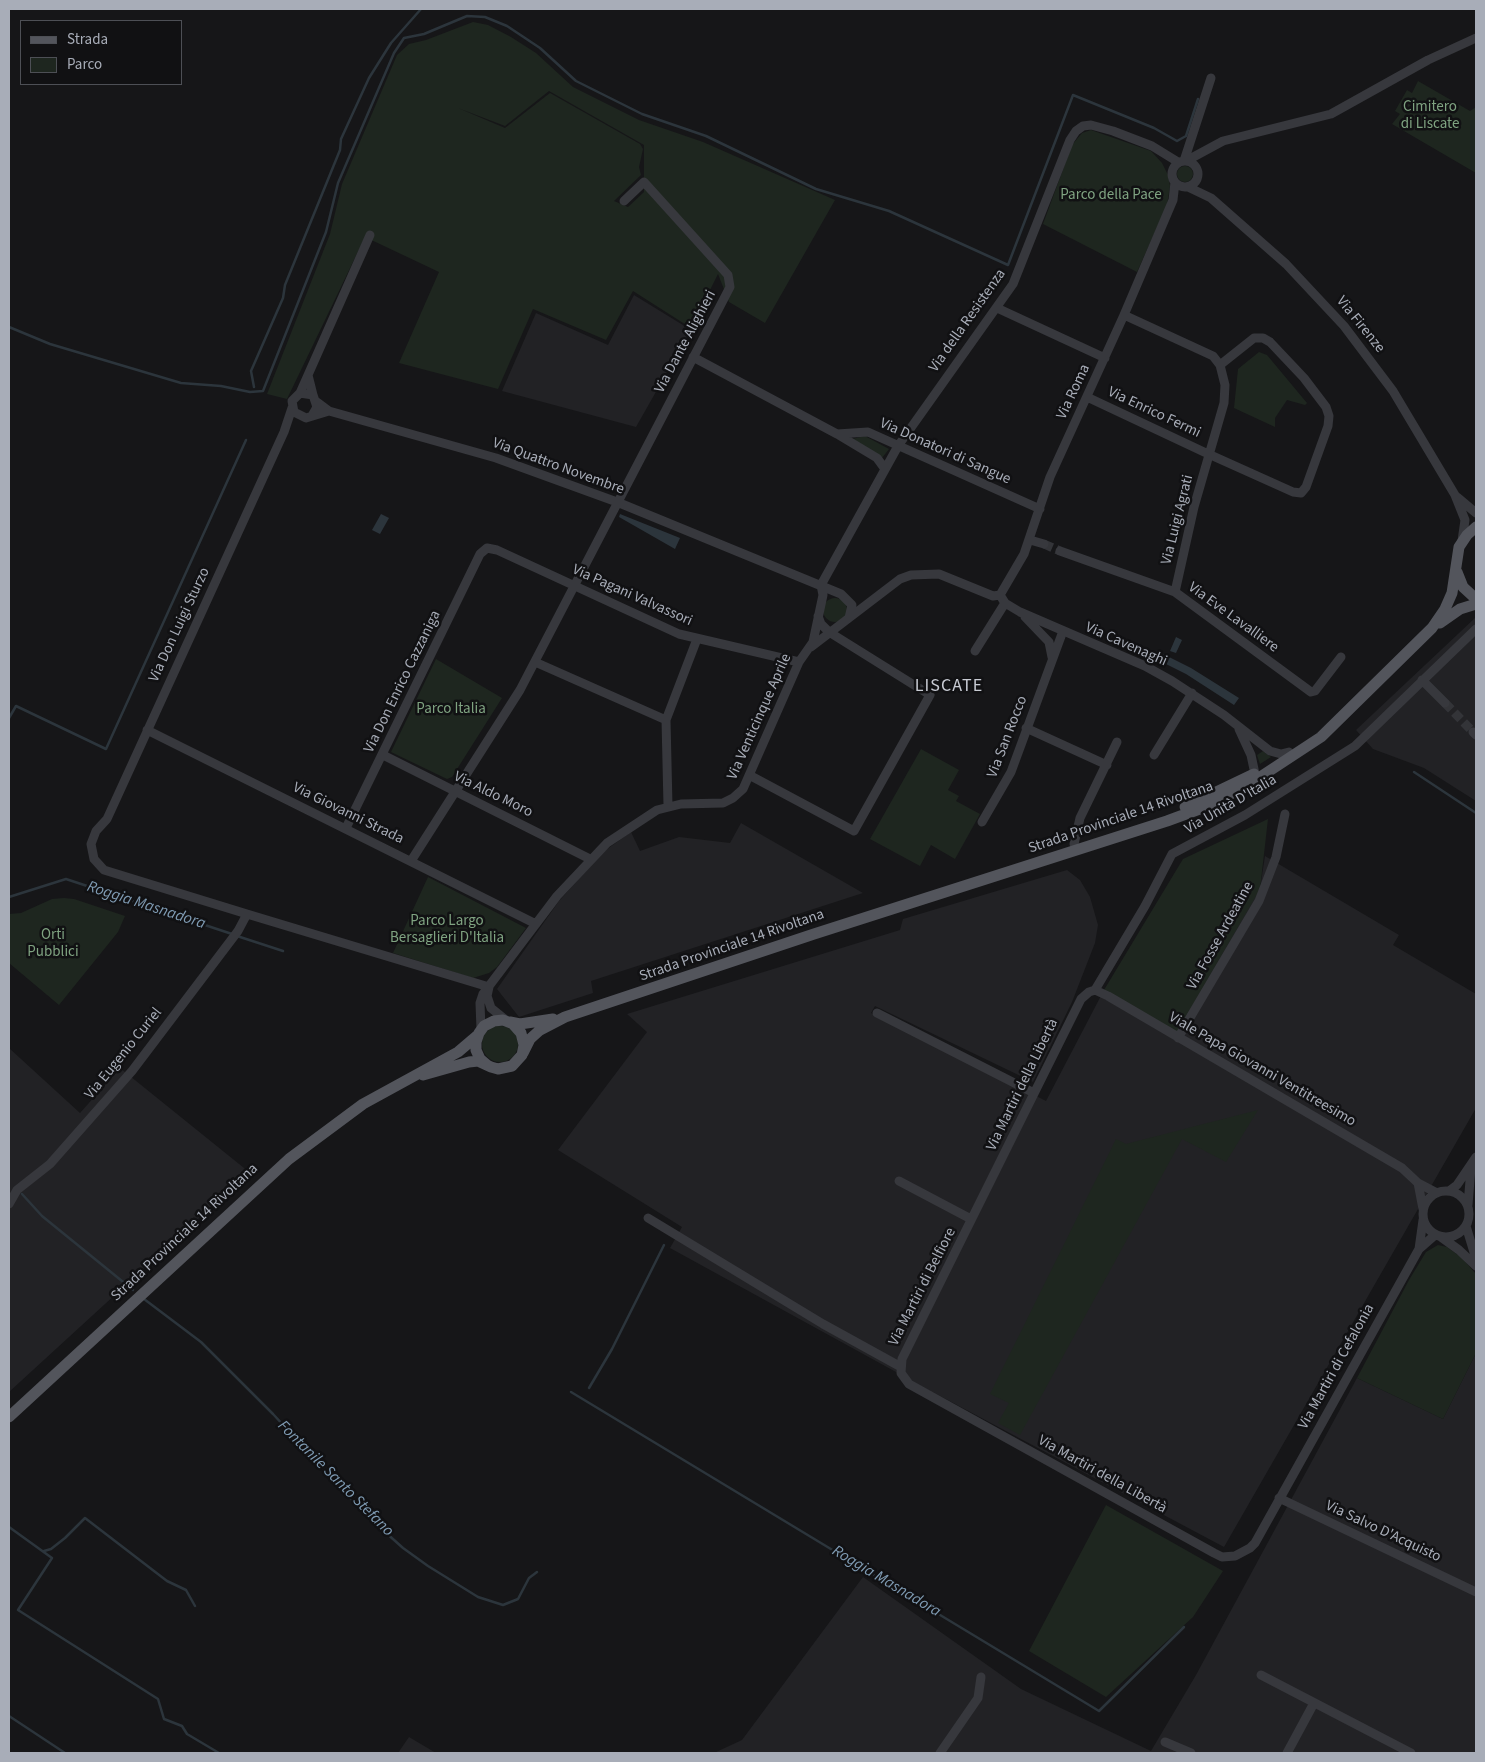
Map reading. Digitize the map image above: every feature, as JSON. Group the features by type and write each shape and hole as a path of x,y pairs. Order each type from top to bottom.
{"main road":[{"path":"1461,543 1476,527"},
{"name":"Strada Provinciale 14 Rivoltana","path":"1432,628 1450,600 1461,543"},
{"path":"1456,566 1462,584 1476,599"},
{"name":"Strada Provinciale 14 Rivoltana","path":"9,1417 290,1159 349,1113 394,1086 458,1052 494,1021 520,1024 565,1017 1205,808 1287,762 1321,737 1432,628 1460,609 1476,604"},
{"name":"Strada Provinciale 14 Rivoltana","path":"908,905 995,870 1184,808 1255,774 1351,708"},
{"name":"Strada Provinciale 14 Rivoltana","path":"394,1086 464,1062 478,1061 500,1069 509,1067 517,1062 530,1039 540,1030 565,1017"},
{"path":"508,1022 518,1028 523,1036 522,1053"},
{"path":"479,1032 476,1050 480,1059 488,1065"}],"street":[{"path":"1172,172 1183,161 1223,141 1331,114 1428,60 1476,38"},
{"path":"1183,161 1211,78"},
{"name":"Via della Resistenza","path":"821,585 898,446 997,308 1018,275 1070,140 1076,131 1083,126 1098,126 1160,152"},
{"path":"1160,152 1172,172 1175,182 1187,187 1197,174 1200,159 1208,149"},
{"path":"1160,152 1193,163 1197,174"},
{"name":"Via Firenze","path":"1197,174 1211,198"},
{"name":"Via Dante Alighieri","path":"411,861 514,700 728,290 729,277 644,182 624,201"},
{"name":"Via Roma","path":"975,651 1030,540 1050,477 1105,358 1173,200 1175,182"},
{"name":"Via Firenze","path":"1187,187 1211,198 1286,264 1337,317 1393,391 1455,495 1465,520 1461,543"},
{"name":"Via Roma","path":"1173,200 1187,187"},
{"path":"308,375 315,399 313,414 301,417 292,408 292,401 300,393 370,235"},
{"path":"997,308 1105,358"},
{"path":"1124,315 1208,353 1220,365 1254,338 1263,338 1270,342 1304,378 1326,407 1329,416 1328,426 1306,487 1301,492 1294,492 1208,454"},
{"path":"693,357 837,434 877,458 885,469"},
{"name":"Via Luigi Agrati","path":"1174,592 1208,454 1225,396 1225,385 1220,365"},
{"path":"300,393 315,399"},
{"name":"Via Enrico Fermi","path":"1087,397 1208,454"},
{"name":"Via Quattro Novembre","path":"315,399 329,411 496,458 617,502 835,592"},
{"name":"Via Don Luigi Sturzo","path":"248,914 104,870 96,863 91,848 92,840 98,828 107,819 284,432 292,408"},
{"name":"Via Quattro Novembre","path":"313,414 329,411"},
{"name":"Via Don Luigi Sturzo","path":"284,432 301,417"},
{"name":"Via Donatori di Sangue","path":"837,434 866,432 1040,509"},
{"name":"Via Firenze","path":"1455,495 1476,513"},
{"path":"1030,540 1044,544"},
{"name":"Via Pagani Valvassori","path":"487,548 497,550 654,624 698,639 799,662"},
{"name":"Via Don Enrico Cazzaniga","path":"346,828 480,554 487,548"},
{"name":"Via Eve Lavalliere","path":"1060,551 1174,592 1311,692 1315,691 1340,657"},
{"name":"Via Cavenaghi","path":"849,618 900,579 910,575 925,573 939,574 1002,599 1020,612 1144,666 1192,693 1270,751 1281,754 1289,752"},
{"path":"751,776 854,831 930,695 830,632 821,624 818,617 823,592 821,585"},
{"path":"821,600 829,593 835,592 854,601 869,603"},
{"path":"818,617 826,624 839,625 849,618 852,607 845,596"},
{"path":"1020,612 1048,641 1052,658"},
{"name":"Via Venticinque Aprile","path":"479,1032 480,1000 557,896 610,840 630,825 654,811 668,806 728,801 741,792 751,776 799,662 814,639 818,617"},
{"name":"Via Venticinque Aprile","path":"808,649 839,625"},
{"name":"Via Unità D'Italia","path":"1092,991 1145,906 1172,854 1245,815 1349,750 1371,732 1476,629"},
{"name":"Via San Rocco","path":"982,822 1007,781 1062,631"},
{"path":"668,806 666,720 698,639"},
{"path":"535,662 666,720"},
{"path":"1422,680 1445,703"},
{"path":"1154,755 1192,693"},
{"name":"Via Cavenaghi","path":"1238,727 1252,755 1255,774"},
{"path":"1026,728 1106,765"},
{"name":"Via Giovanni Strada","path":"147,730 536,924"},
{"path":"1074,844 1080,818 1117,742"},
{"name":"Via Aldo Moro","path":"383,755 590,859"},
{"name":"Via Fosse Ardeatine","path":"1178,1038 1259,901 1276,857 1285,814"},
{"path":"248,914 489,987 487,994 491,1008 508,1022"},
{"name":"Via Eugenio Curiel","path":"9,1201 17,1190 50,1164 126,1078 238,931 248,914"},
{"name":"Viale Papa Giovanni Ventitreesimo","path":"1092,991 1178,1038 1402,1168 1418,1183 1437,1193"},
{"name":"Via Martiri della Libertà","path":"972,1219 1081,999 1092,991"},
{"path":"877,1012 1034,1093"},
{"path":"1449,1191 1471,1168 1476,1157"},
{"path":"1471,1168 1469,1212 1466,1226 1476,1260"},
{"path":"899,1181 972,1219"},
{"path":"1418,1183 1425,1224 1438,1236 1459,1250 1476,1266"},
{"path":"1423,1214 1428,1200 1437,1193 1449,1191 1460,1196 1468,1205"},
{"name":"Via Martiri di Cefalonia","path":"1279,1498 1418,1249 1423,1214"},
{"path":"648,1218 823,1324 901,1367"},
{"name":"Via Martiri di Belfiore","path":"901,1367 902,1359 972,1219"},
{"path":"1438,1236 1455,1236 1466,1226"},
{"name":"Via Martiri di Cefalonia","path":"1418,1249 1438,1236"},
{"name":"Via Martiri della Libertà","path":"901,1367 901,1373 909,1384 1222,1557 1235,1556 1250,1548 1279,1498"},
{"name":"Via Salvo D'Acquisto","path":"1279,1498 1476,1592"},
{"path":"1261,1675 1411,1753"},
{"path":"940,1753 978,1698 981,1677"},
{"path":"1287,1753 1314,1703"},
{"path":"1164,1742 1191,1753"}],"shaded area":[{"path":"634,295 691,330 636,427 502,391 536,313 608,345"},
{"path":"381,514 389,518 380,534 372,530"},
{"path":"620,514 680,538 675,549 619,517"},
{"path":"1476,617 1476,801 1424,768 1373,749 1356,730"},
{"path":"1176,637 1182,640 1176,653 1170,651"},
{"path":"1157,651 1191,668 1239,698 1234,705 1186,674 1154,658"},
{"path":"741,823 863,893 591,981 593,993 519,1017 497,989 559,901 603,852 631,832 640,851 679,837 730,843"},
{"path":"1265,856 1399,935 1393,945 1476,994 1476,1108 1224,1547 927,1389 670,1248 682,1227 558,1150 647,1032 627,1014 900,930 903,919 1067,870 1080,880 1090,897 1098,925 1095,943 1072,1002 1033,1082 875,1006 871,1013 1046,1101 1104,990 1260,889"},
{"path":"9,1048 80,1113 120,1068 249,1172 9,1392"},
{"path":"1476,1353 1476,1753 714,1753 742,1740 863,1577 1021,1689 1151,1751 1196,1675 1357,1378 1443,1419"},
{"path":"409,1737 436,1753 398,1753"}],"green space":[{"path":"473,22 488,25 536,53 573,87 639,120 703,142 835,200 765,323 729,302 718,274 691,328 633,291 606,340 533,309 498,389 399,363 439,272 365,237 287,399 267,394 330,234 342,184 397,55 409,44 426,40","holes":["549,91 644,145 644,192 628,207 614,201 641,175 639,167 643,149 640,144 550,93 505,128 458,108 505,126"]},
{"name":"Cimitero di Liscate","path":"1418,81 1470,111 1476,107 1476,173 1392,124 1400,114 1395,111 1407,90 1412,93"},
{"name":"Parco della Pace","path":"1091,130 1151,151 1162,163 1168,175 1170,186 1167,205 1137,272 1043,224 1072,145 1082,133"},
{"path":"1185,166 1193,174 1185,182 1177,174"},
{"path":"1259,352 1267,355 1307,403 1305,405 1287,400 1275,418 1275,427 1234,408 1238,369"},
{"path":"865,436 889,449 882,458 852,439"},
{"path":"835,598 840,599 846,605 846,615 840,621 835,622 830,621 824,615 823,610 824,605 830,599"},
{"name":"Parco Italia","path":"436,659 502,698 452,777 447,779 391,752"},
{"path":"921,749 959,770 948,790 959,796 956,801 980,814 955,859 931,845 920,866 870,839"},
{"path":"1263,751 1271,757 1260,764 1257,755"},
{"path":"1268,819 1260,889 1177,1032 1104,990 1183,859"},
{"name":"Parco Largo Bersaglieri D'Italia","path":"428,877 526,928 497,967 489,973 473,978 393,953"},
{"name":"Orti Pubblici","path":"52,899 74,899 125,916 118,932 59,1005 9,963 9,914 21,913"},
{"path":"500,1026 507,1027 513,1031 517,1037 517,1051 513,1057 507,1061 500,1062 493,1061 487,1057 483,1051 482,1044 483,1037 487,1031 493,1027"},
{"path":"1258,1110 1226,1162 1182,1139 1020,1435 998,1423 1009,1403 990,1394 1116,1139 1126,1144"},
{"path":"1438,1245 1447,1247 1462,1258 1476,1274 1476,1353 1443,1419 1357,1378 1426,1252"},
{"path":"1106,1505 1223,1571 1193,1617 1106,1697 1029,1651"}],"waterway":[{"path":"254,387 251,371 283,298 285,285 340,150 341,139 369,78 391,43 421,9"},
{"path":"9,327 50,344 181,383 221,386 250,392 263,391 326,232 338,183 394,53 404,38 424,34 467,16 485,17 507,26 540,48 576,81 642,114 706,136 816,189 889,211 1008,265 1073,95 1154,128 1177,141 1186,136 1198,99"},
{"path":"9,718 16,706 106,749 246,440"},
{"path":"1414,772 1476,813"},
{"name":"Roggia Masnadora","path":"9,897 66,879 232,934"},
{"name":"Roggia Masnadora","path":"237,936 283,951"},
{"name":"Fontanile Santo Stefano","path":"22,1194 42,1216 133,1290"},
{"path":"589,1388 612,1349 664,1245"},
{"name":"Fontanile Santo Stefano","path":"144,1299 201,1342 273,1414 365,1514 403,1548 428,1566 478,1597 503,1605 518,1599 529,1578 537,1572"},
{"name":"Roggia Masnadora","path":"571,1392 1099,1711 1184,1627"},
{"path":"44,1551 51,1549 65,1538 85,1518 167,1581 186,1590 195,1606"},
{"path":"9,1527 52,1558 18,1610 158,1699 164,1719 182,1726 187,1734 219,1753"},
{"path":"9,1716 65,1753"}],"tunnel":[{"path":"1044,544 1060,551"},
{"path":"1445,703 1473,732"}],"district":[{"name":"LISCATE","path":"949,687"}]}
